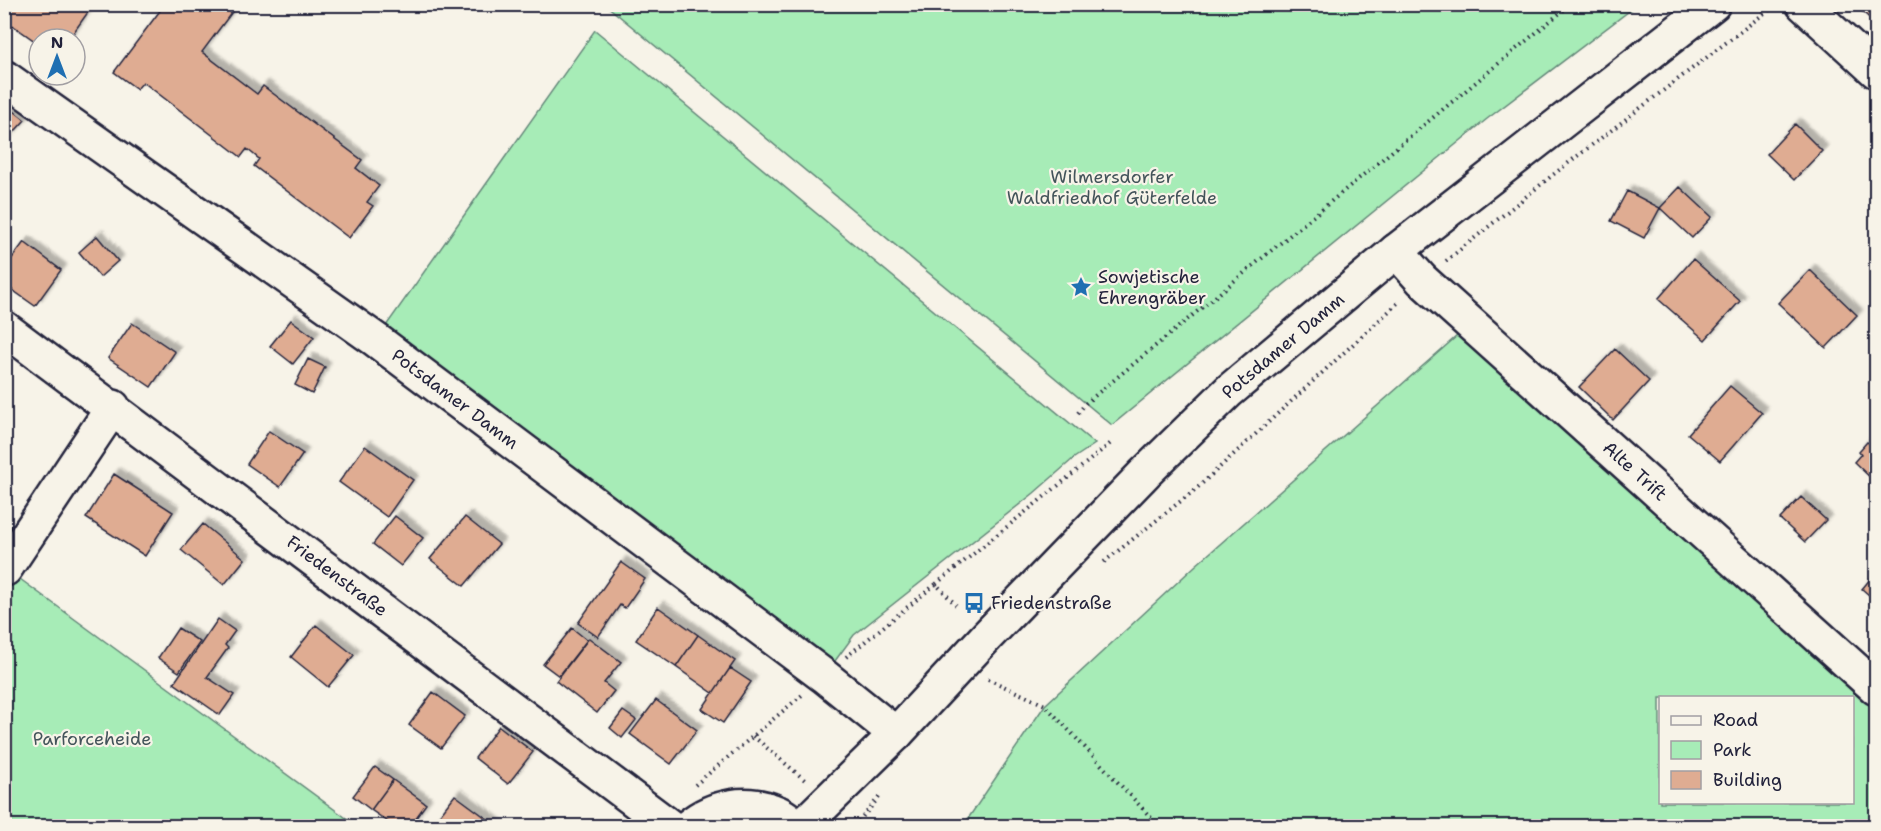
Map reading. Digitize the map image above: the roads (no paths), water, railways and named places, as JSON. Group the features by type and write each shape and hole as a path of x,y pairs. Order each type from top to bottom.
{"street":[{"name":"Potsdamer Damm","path":"800,826 896,734 1145,473 1259,364 1396,251 1713,4"},
{"path":"1803,4 1876,71"},
{"name":"Potsdamer Damm","path":"4,77 376,340 824,676 896,734"},
{"name":"Alte Trift","path":"1396,251 1422,280 1876,688"},
{"name":"Friedenstraße","path":"4,327 669,826"},
{"path":"5,569 112,408"},
{"path":"689,826 724,807 752,806 778,813 800,826"}],"place":[{"name":"Sowjetische Ehrengräber","path":"1081,287"},
{"name":"Friedenstraße","path":"974,603"}],"park label":[{"name":"Wilmersdorfer Waldfriedhof Güterfelde","path":"1112,187"},
{"name":"Parforceheide","path":"92,739"}]}
